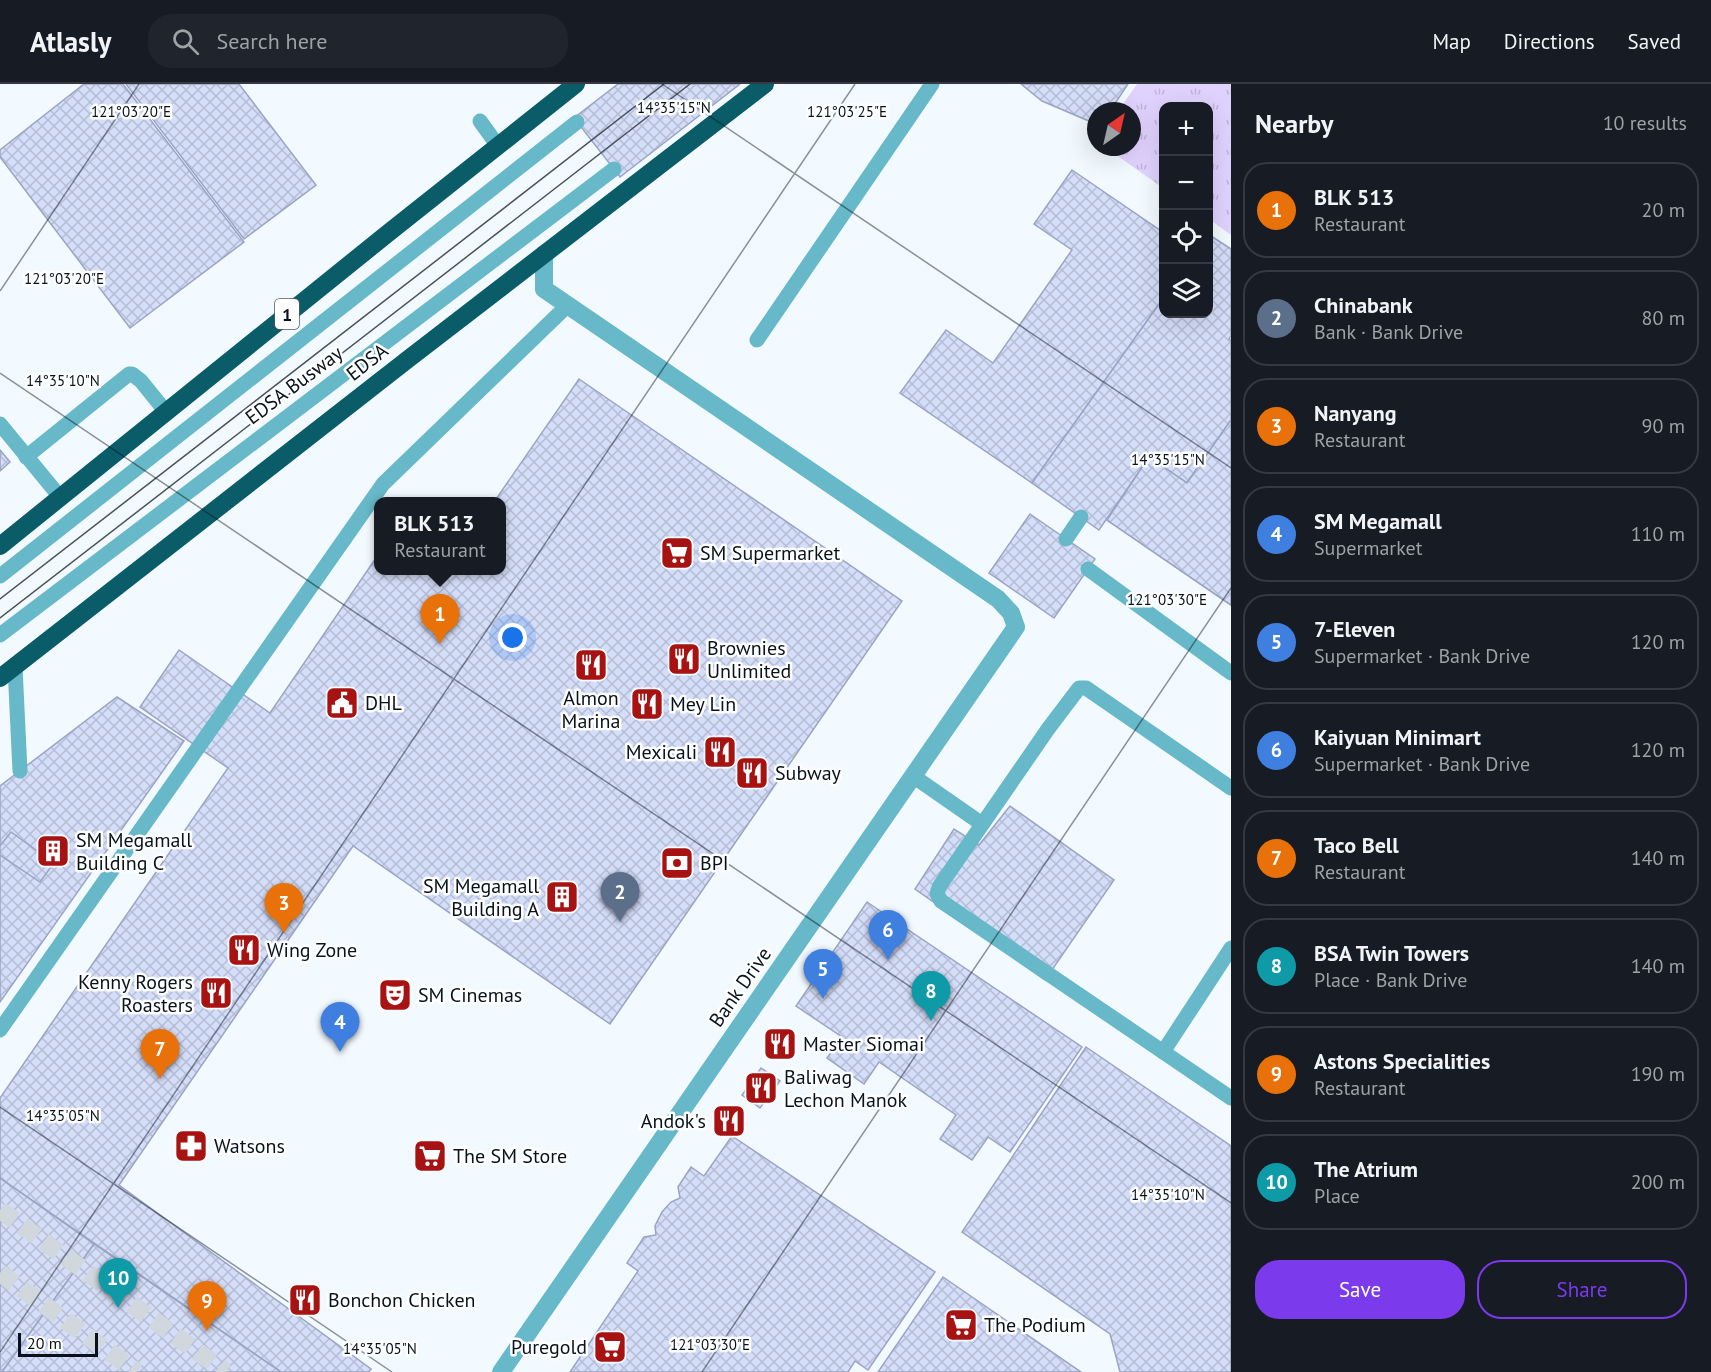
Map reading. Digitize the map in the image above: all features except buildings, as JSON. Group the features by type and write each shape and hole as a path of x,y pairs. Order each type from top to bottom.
{"highway":[{"name":"1","path":"0,546 576,84"},
{"name":"EDSA","path":"0,678 765,84"}],"street":[{"path":"544,254 544,289 568,305"},
{"name":"Bank Drive","path":"501,1372 1016,627 1011,613 998,598 568,305"}],"lane":[{"path":"757,340 932,84"},
{"path":"480,121 498,146"},
{"name":"EDSA Busway","path":"0,576 577,122"},
{"name":"EDSA Busway","path":"0,635 614,169"},
{"path":"0,1030 383,484 568,305"},
{"path":"26,457 129,374 141,381 166,412"},
{"path":"0,424 60,498"},
{"path":"1066,539 1080,517"},
{"path":"1088,569 1231,673"},
{"path":"15,667 20,771"},
{"path":"1231,788 1086,688 1079,688 982,824 939,887 937,894 941,901 1231,1098"},
{"path":"913,776 982,824"},
{"path":"1163,1052 1231,948"}],"green space":[{"path":"1137,84 1231,84 1231,235 1213,222 1213,102 1159,102 1159,185 1118,156 1141,156 1141,102 1124,102"}],"tunnel":[{"path":"0,1210 226,1372"},
{"path":"0,1273 137,1372"}],"tram line":[{"path":"0,599 664,84"},
{"path":"0,618 690,84"}],"place":[{"name":"SM Supermarket","path":"677,553"},
{"name":"BLK 513","path":"440,644"},
{"name":"Brownies Unlimited","path":"684,659"},
{"name":"Almon Marina","path":"591,665"},
{"name":"DHL","path":"342,703"},
{"name":"Mey Lin","path":"647,704"},
{"name":"Mexicali","path":"720,752"},
{"name":"Subway","path":"752,773"},
{"name":"SM Megamall Building C","path":"53,851"},
{"name":"BPI","path":"677,863"},
{"name":"SM Megamall Building A","path":"562,897"},
{"name":"Chinabank","path":"620,922"},
{"name":"Nanyang","path":"284,933"},
{"name":"Wing Zone","path":"244,950"},
{"name":"Kaiyuan Minimart","path":"888,960"},
{"name":"Kenny Rogers Roasters","path":"216,993"},
{"name":"SM Cinemas","path":"395,995"},
{"name":"7-Eleven","path":"823,999"},
{"name":"BSA Twin Towers","path":"931,1021"},
{"name":"Master Siomai","path":"780,1044"},
{"name":"SM Megamall","path":"340,1052"},
{"name":"Taco Bell","path":"160,1079"},
{"name":"Baliwag Lechon Manok","path":"761,1088"},
{"name":"Andok's","path":"729,1121"},
{"name":"Watsons","path":"191,1146"},
{"name":"The SM Store","path":"430,1156"},
{"name":"Bonchon Chicken","path":"305,1300"},
{"name":"The Atrium","path":"118,1308"},
{"name":"The Podium","path":"961,1325"},
{"name":"Astons Specialities","path":"207,1331"},
{"name":"Puregold","path":"610,1347"}]}
